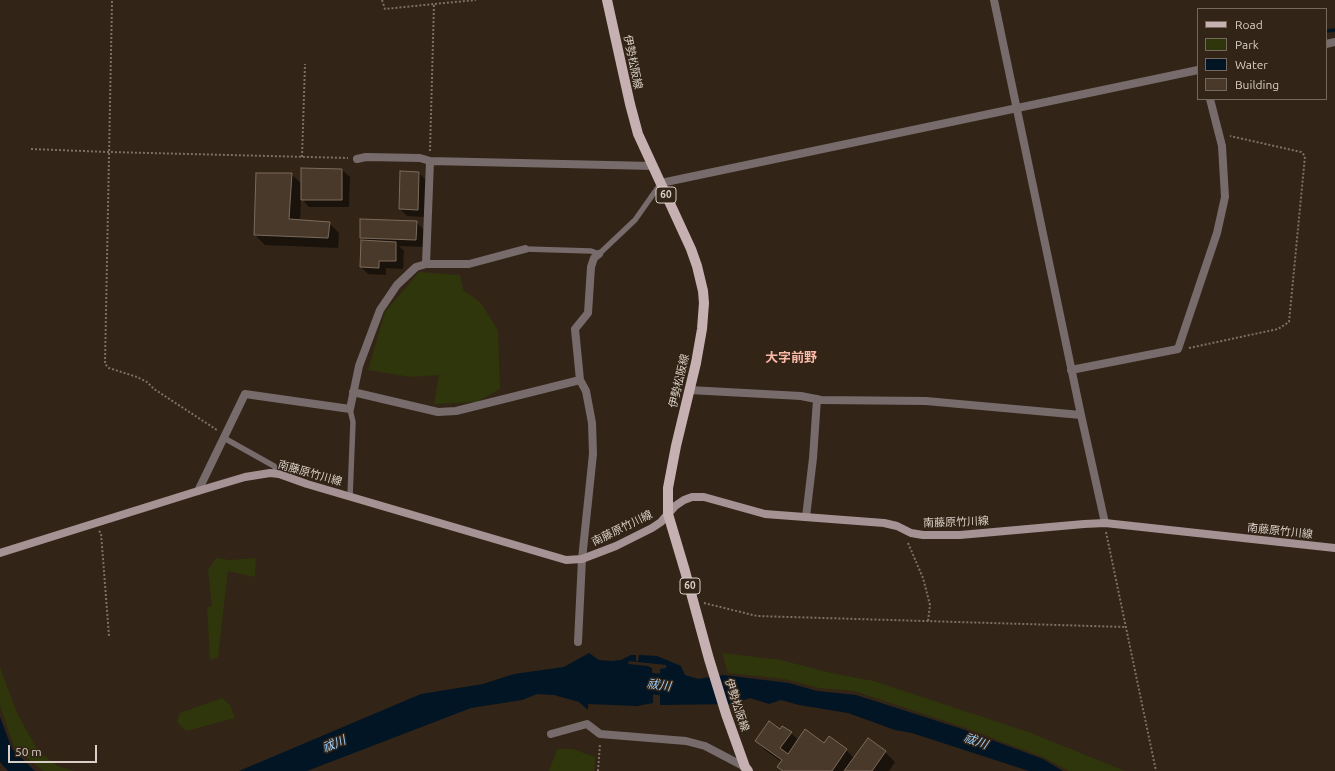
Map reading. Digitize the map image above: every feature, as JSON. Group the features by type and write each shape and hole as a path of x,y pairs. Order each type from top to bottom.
{"main road":[{"name":"伊勢松阪線","path":"607,0 638,134 691,249 703,291 704,309 702,329 696,363 668,488 668,514 694,600 709,659 726,714 746,769"},
{"name":"南藤原竹川線","path":"0,553 245,477 270,473 279,474 350,497 566,560 582,559 616,546 652,528 661,522 684,500 692,497 704,498 766,514 884,522 923,535 945,536 1105,523 1335,548"}],"street":[{"path":"994,0 1071,370 1105,523"},
{"path":"661,182 1197,70"},
{"path":"1071,370 1178,349 1217,233 1225,197 1222,146 1210,100"},
{"path":"357,159 366,157 420,158 430,161 653,166"},
{"path":"426,264 430,161"},
{"path":"198,491 245,394 350,409 359,366 380,310 397,284 416,267 426,264 470,264 525,249"},
{"path":"578,642 582,559 593,454 592,423 586,391 580,380 576,329 588,313 591,267 594,258 599,254"},
{"path":"353,392 438,412 456,412 580,380"},
{"path":"689,390 801,396 817,399 926,401 1081,416"},
{"path":"806,517 813,458 817,399"},
{"path":"551,734 587,724 600,734 686,741 705,746 746,769"}],"lane":[{"path":"525,249 591,251 599,254 635,220 661,182"},
{"path":"350,409 353,422 350,497"},
{"path":"224,438 274,466 279,474"}],"path":[{"path":"382,0 385,9 476,0"},
{"path":"112,1 104,364 108,368 137,377 147,382 154,389 219,430 224,438"},
{"path":"430,161 434,4"},
{"path":"302,157 305,64"},
{"path":"1178,349 1186,349 1278,329 1289,322 1305,156 1301,152 1219,135"},
{"path":"30,149 357,159"},
{"path":"95,523 101,533 109,636"},
{"path":"1105,523 1125,627 1156,771"},
{"path":"908,531 905,536 923,578 930,605 928,622"},
{"path":"694,600 757,616 1125,627"},
{"path":"598,771 600,734"}],"green space":[{"path":"419,272 460,275 463,290 480,302 498,330 500,389 477,402 434,404 439,375 411,377 368,370 385,312"},
{"path":"216,558 230,560 256,558 255,577 228,571 218,657 210,660 207,607 212,606 208,570"},
{"path":"722,653 781,660 831,673 874,681 1031,733 1125,771 1069,771 1043,757 963,727 854,691 819,688 784,679 728,673"},
{"path":"0,667 17,713 38,751 58,766 74,771 44,771 15,749 0,706"},
{"path":"222,698 230,705 235,718 186,731 177,722 180,713"},
{"path":"557,749 573,749 595,757 594,771 549,771"}],"water":[{"path":"589,653 599,660 612,661 621,660 631,655 636,655 636,661 638,661 639,655 657,656 681,666 685,675 698,679 723,675 789,683 817,691 856,695 962,729 1043,759 1063,771 1029,771 912,733 895,730 848,713 799,705 781,700 769,704 750,698 732,704 660,705 660,669 666,668 666,665 629,661 628,664 648,666 652,668 653,703 637,706 588,704 588,710 579,702 554,695 537,694 522,700 471,708 307,771 239,771 421,694 483,684 514,674 564,667"},
{"path":"0,717 12,749 35,771 8,771 0,762"}],"building":[{"path":"301,168 342,169 342,200 301,200"},
{"path":"400,171 419,172 418,210 399,209"},
{"path":"256,173 292,173 289,219 330,222 328,238 254,235"},
{"path":"360,219 417,221 416,240 360,238"},
{"path":"361,240 396,242 396,261 379,261 379,268 360,267"},
{"path":"769,721 780,729 782,726 792,732 780,748 788,754 805,729 824,743 829,736 847,749 832,771 783,771 777,767 782,760 755,741"},
{"path":"868,738 886,751 872,771 844,771"}],"waterway":[{"path":"1327,31 1335,30"},
{"name":"祓川","path":"624,680 688,688"}],"district":[{"name":"大字前野","path":"791,358"}]}
